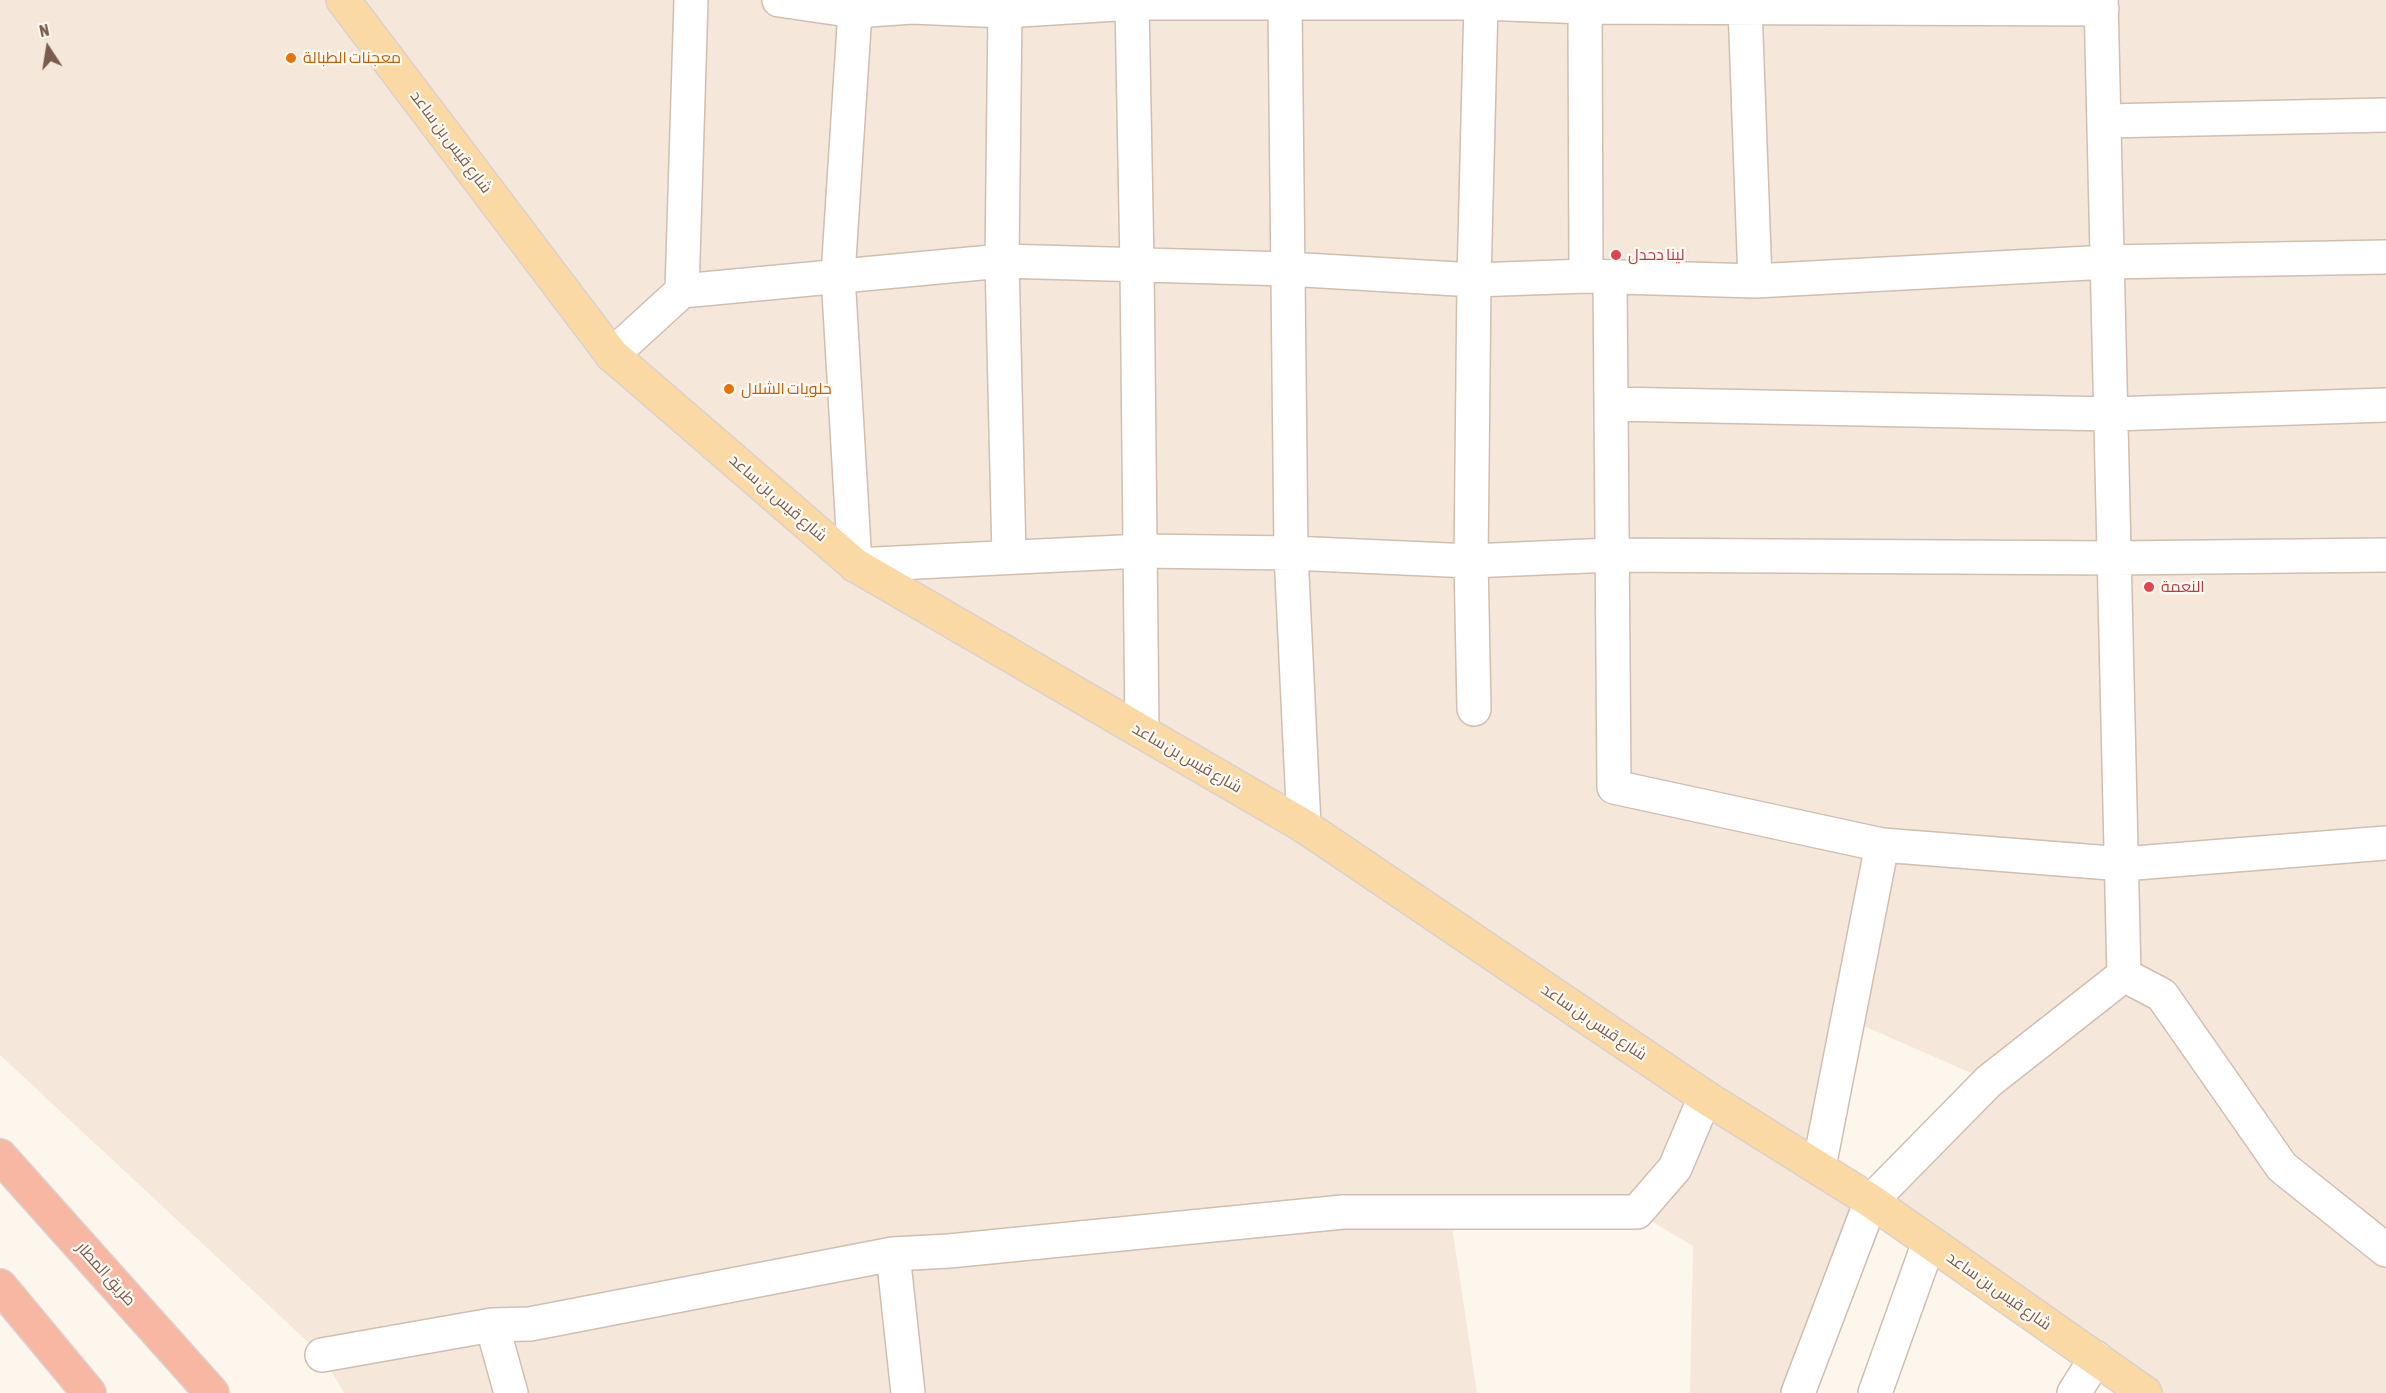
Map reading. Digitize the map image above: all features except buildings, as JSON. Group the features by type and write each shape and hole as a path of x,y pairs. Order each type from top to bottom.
{"highway":[{"name":"طريق المطار","path":"0,1156 212,1393"},
{"path":"0,1286 89,1393"}],"main road":[{"name":"شارع قيس بن ساعد","path":"343,0 612,355 855,565 1304,826 1705,1097 1871,1201 2145,1393"}],"street":[{"path":"682,291 691,0"},
{"path":"779,0 855,11 911,3 1005,10 1132,3 1285,5 1481,3 1586,7 2102,4 2124,975"},
{"path":"1132,3 1142,731"},
{"path":"1474,709 1471,561 1474,280 1481,3"},
{"path":"1285,5 1291,553 1304,826"},
{"path":"1586,7 1598,277 1611,404 1614,787 1882,845 2123,864 2386,843"},
{"path":"1745,7 1755,281"},
{"path":"1005,10 1002,261 1009,556"},
{"path":"855,11 838,275 855,565 1141,551 1291,553 1471,561 1611,555 2116,558 2386,555"},
{"path":"2105,121 2386,115"},
{"path":"612,355 682,291 1002,261 1288,269 1474,280 1598,277 1755,281 2108,262 2386,257"},
{"path":"1611,404 2112,414 2386,405"},
{"path":"1819,1167 1882,845"},
{"path":"1798,1393 1871,1201 1989,1081 2124,975"},
{"path":"2124,975 2163,995 2282,1167 2386,1250"},
{"path":"322,1355 492,1325 530,1324 893,1254 961,1250 1343,1212 1637,1212 1675,1168 1705,1097"},
{"path":"1875,1393 1929,1242"},
{"path":"893,1254 908,1393"},
{"path":"492,1325 511,1393"},
{"path":"2074,1393 2096,1358"}],"shaded area":[{"path":"0,0 2386,0 2386,1393 2145,1393 1872,1201 1798,1393 1690,1393 1693,1246 1636,1212 1450,1213 1477,1393 344,1393 322,1355 0,1055","holes":["1848,1019 1989,1081 1872,1201 1819,1167"]}],"place":[{"name":"معجنات الطبالة","path":"291,58"},
{"name":"لينا دحدل","path":"1616,255"},
{"name":"حلويات الشلال","path":"729,389"},
{"name":"النعمة","path":"2149,587"}]}
